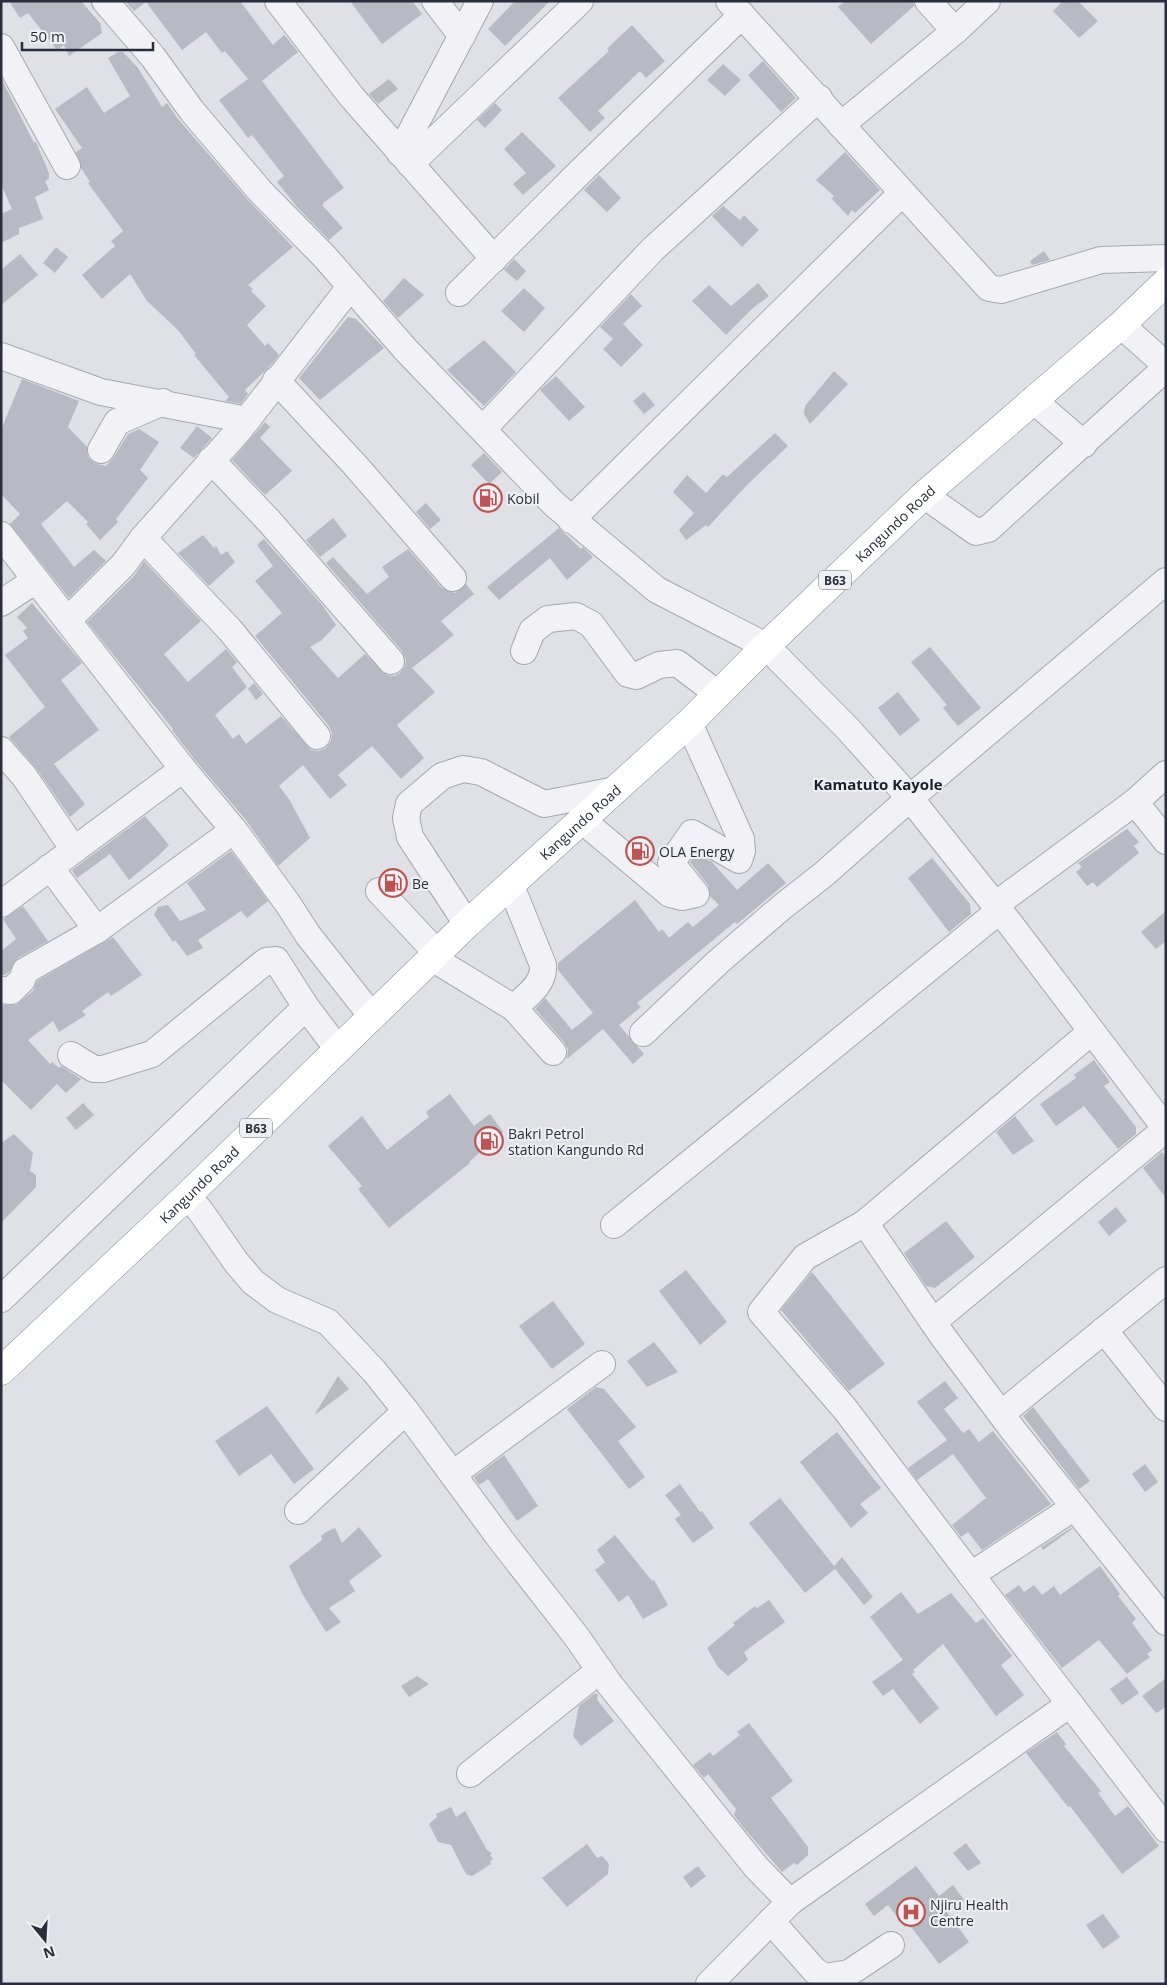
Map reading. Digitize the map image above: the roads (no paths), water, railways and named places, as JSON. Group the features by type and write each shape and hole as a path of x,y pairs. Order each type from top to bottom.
{"highway":[{"name":"Kangundo Road","path":"3,1365 186,1197 337,1048 467,924 583,821 689,723 766,646 924,495 1121,325 1166,282"}],"street":[{"path":"105,1 153,57 192,111 260,191 324,256 406,350 571,520 657,590 766,646 848,729 910,798 997,908 1166,1129 933,1322"},
{"path":"278,1 352,96 494,259"},
{"path":"434,1 462,36"},
{"path":"405,159 480,1"},
{"path":"405,159 580,1"},
{"path":"928,1 954,31"},
{"path":"841,125 954,31 987,1"},
{"path":"459,293 587,165 736,8 989,288 995,290 1101,260 1166,258"},
{"path":"1,47 67,166"},
{"path":"483,429 653,249 819,98"},
{"path":"571,520 902,193"},
{"path":"68,620 124,565 143,538 246,420 350,287"},
{"path":"924,495 967,528 976,532 988,529 1084,444 1166,366 1121,325"},
{"path":"1,356 101,392 163,402 246,420"},
{"path":"276,380 355,465 453,578"},
{"path":"1033,400 1084,444"},
{"path":"100,450 117,422 163,402"},
{"path":"211,460 269,521 391,661"},
{"path":"1,535 183,769 234,830 288,904 308,936 372,1015"},
{"path":"143,538 230,630 317,736"},
{"path":"1,603 36,580"},
{"path":"643,1032 718,962 1166,581"},
{"path":"524,651 532,631 548,619 576,616 591,624 628,674 636,676 659,665 677,663 718,694"},
{"path":"583,821 670,894 682,897 696,894 671,863 692,833 739,860 742,851 741,840 689,723"},
{"path":"1,750 24,776 74,850"},
{"path":"1,904 183,769"},
{"path":"467,924 410,837 406,818 409,804 442,776 464,769 481,772 544,804 616,790"},
{"path":"614,1225 997,908 1135,802 1166,774"},
{"path":"1135,802 1166,841"},
{"path":"1,990 10,991 22,980 25,971 97,930 234,830"},
{"path":"50,868 97,930"},
{"path":"511,886 543,965 544,973 541,980 514,1008"},
{"path":"379,891 434,956 514,1008 553,1052"},
{"path":"71,1055 94,1068 103,1069 152,1054 266,961 272,959 276,960 306,1007 337,1048"},
{"path":"1,1299 306,1007"},
{"path":"1091,1032 865,1223 805,1257 762,1312 845,1408 1166,1829"},
{"path":"186,1197 199,1209 236,1262 253,1282 277,1300 328,1322 374,1371 600,1670 756,1868 790,1902"},
{"path":"865,1223 933,1322 1001,1414 1073,1508 1166,1622"},
{"path":"1001,1414 1166,1280"},
{"path":"1104,1330 1166,1408"},
{"path":"453,1474 602,1364"},
{"path":"298,1511 406,1411"},
{"path":"971,1575 1073,1508"},
{"path":"470,1774 600,1670"},
{"path":"709,1984 790,1902 1070,1704"},
{"path":"771,1920 815,1971 825,1976 837,1976 849,1972 891,1945"}],"place":[{"name":"Kobil","path":"488,498"},
{"name":"OLA Energy","path":"640,851"},
{"name":"Be","path":"393,883"},
{"name":"Bakri Petrol station Kangundo Rd","path":"489,1141"},
{"name":"Njiru Health Centre","path":"911,1912"}],"district":[{"name":"Kamatuto Kayole","path":"878,784"}]}
